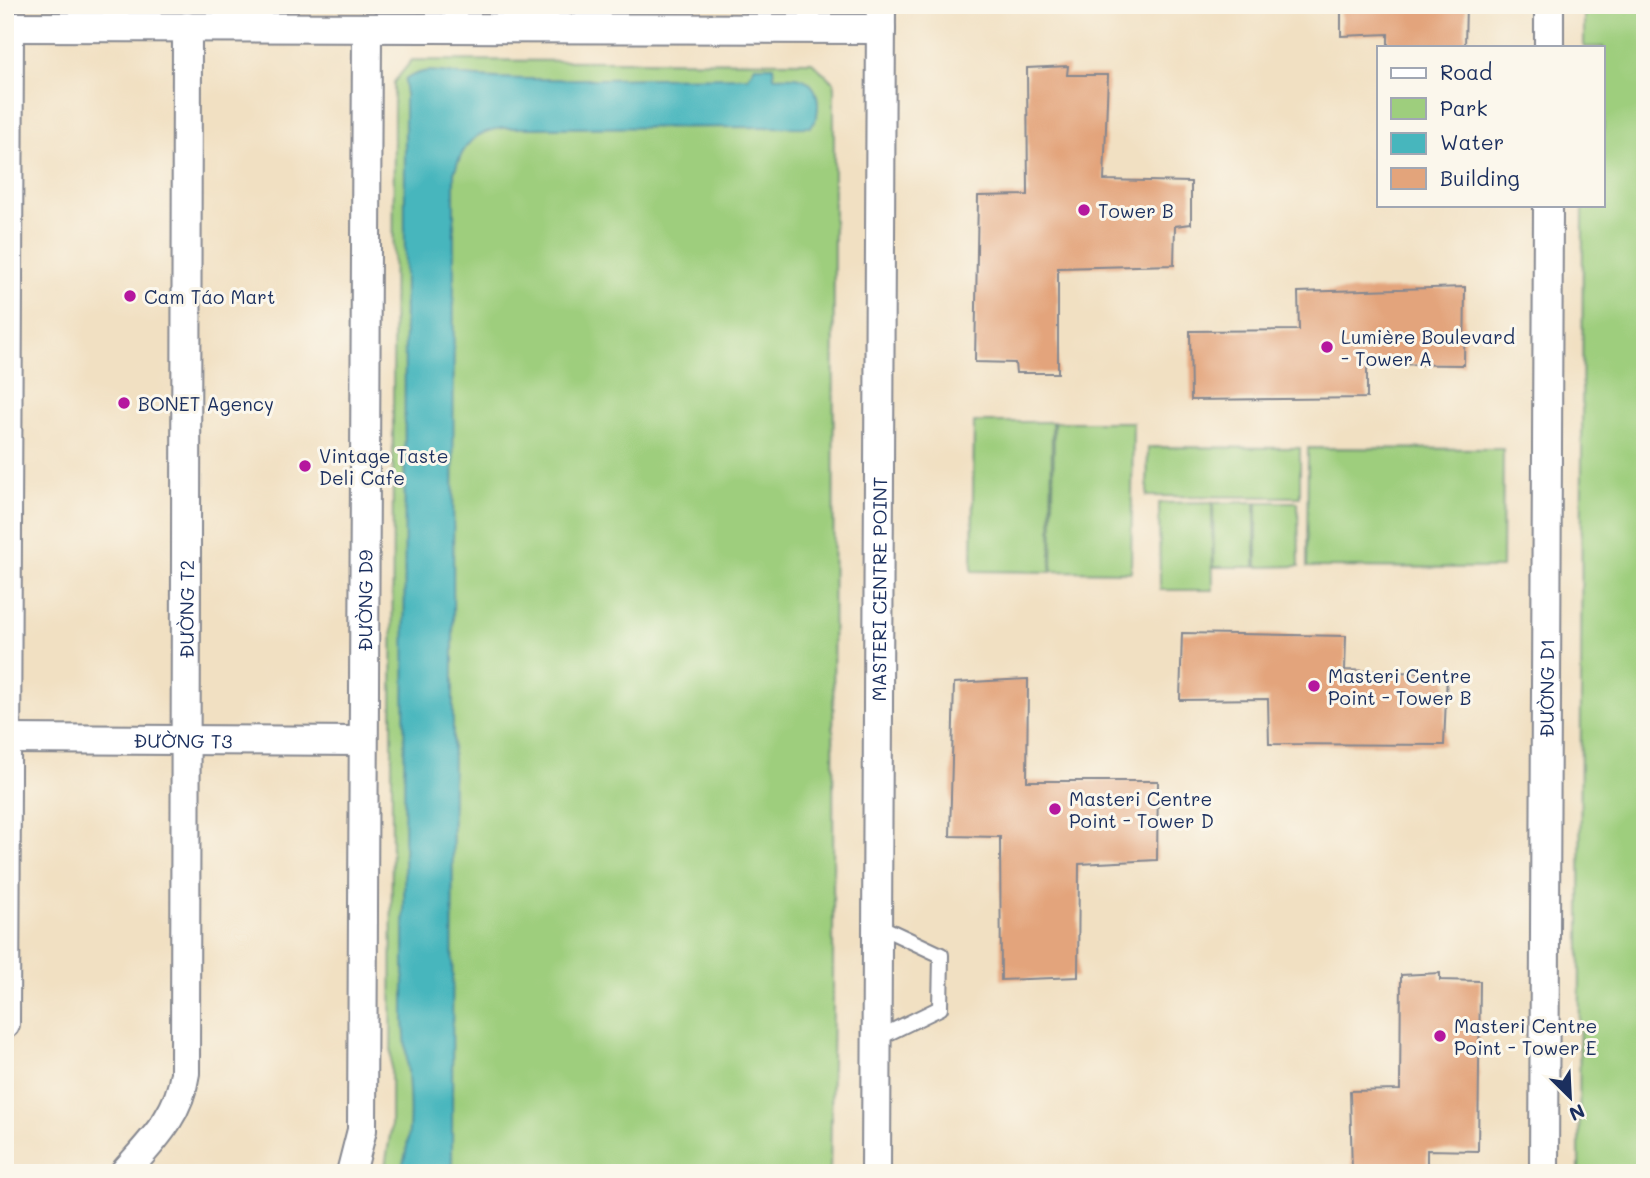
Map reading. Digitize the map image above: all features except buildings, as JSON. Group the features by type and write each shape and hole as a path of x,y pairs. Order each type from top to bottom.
{"street":[{"path":"1549,5 1549,46"},
{"path":"5,1024 7,27 367,28 881,17"},
{"name":"MASTERI CENTRE POINT","path":"876,1173 881,17"},
{"name":"ĐƯỜNG T2","path":"124,1173 169,1121 183,1086 187,740 187,27"},
{"name":"ĐƯỜNG D9","path":"351,1173 362,1130 367,28"},
{"name":"ĐƯỜNG D1","path":"1544,1169 1548,206"},
{"name":"ĐƯỜNG T3","path":"6,739 363,741"}],"lane":[{"path":"877,925 941,955 940,1008 877,1040"},
{"path":"1527,1173 1544,1169"}],"green space":[{"path":"1584,5 1645,5 1645,1173 1579,1173 1583,206 1604,206 1604,46 1584,46"},
{"path":"412,60 812,62 834,83 833,1006 830,1173 384,1173 391,1129 394,82"},
{"path":"974,422 1052,422 1051,572 972,571"},
{"path":"1054,422 1133,422 1131,572 1052,571"},
{"path":"1148,447 1300,448 1300,497 1147,496"},
{"path":"1308,448 1503,449 1502,568 1307,567"},
{"path":"1212,502 1213,590 1160,590 1159,503"},
{"path":"1255,502 1255,567 1214,567 1213,503"},
{"path":"1257,502 1298,502 1299,566 1257,567"}],"water":[{"path":"755,66 773,66 774,77 799,78 812,85 817,96 818,110 811,127 503,128 484,132 471,141 461,155 454,173 452,1173 399,1173 405,1157 409,1119 404,1021 405,80 431,71 476,77 544,79 748,77"}],"place":[{"name":"Tower B","path":"1084,210"},
{"name":"Cam Táo Mart","path":"130,296"},
{"name":"Lumière Boulevard - Tower A","path":"1327,347"},
{"name":"BONET Agency","path":"124,403"},
{"name":"Vintage Taste Deli Cafe","path":"305,466"},
{"name":"Masteri Centre Point - Tower B","path":"1314,686"},
{"name":"Masteri Centre Point - Tower D","path":"1055,809"},
{"name":"Masteri Centre Point - Tower E","path":"1440,1036"}]}
